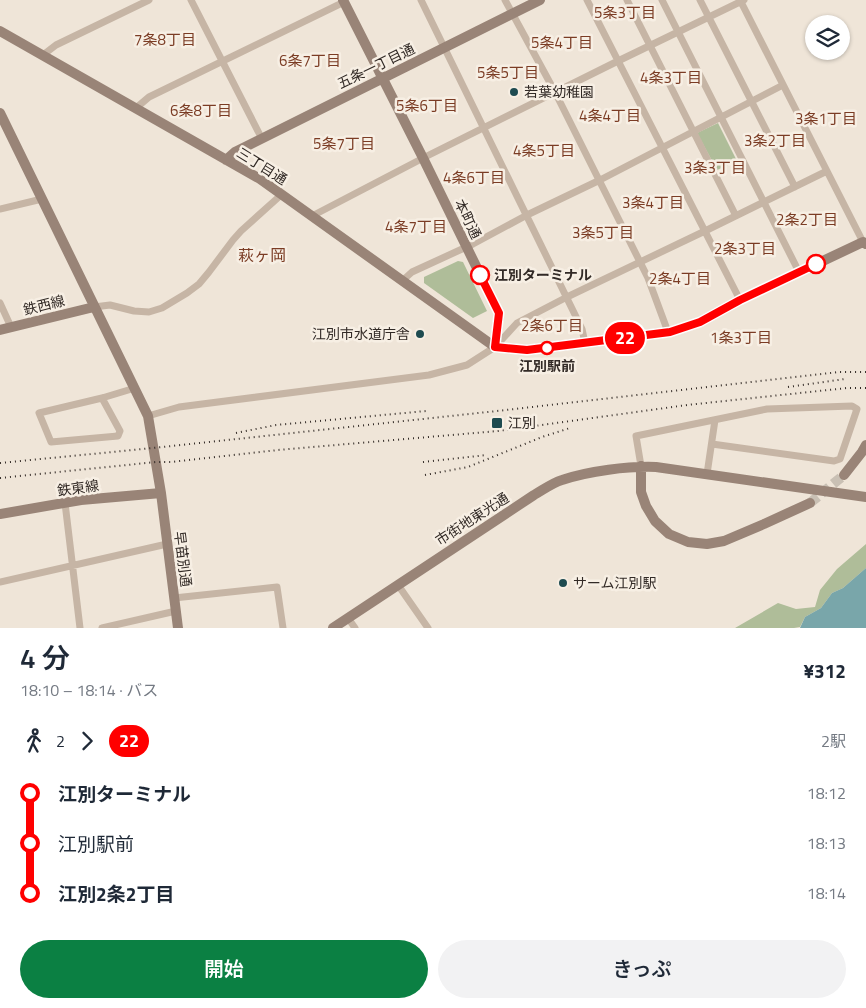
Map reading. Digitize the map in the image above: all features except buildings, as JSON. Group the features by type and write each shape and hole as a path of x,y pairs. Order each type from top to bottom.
{"street":[{"path":"43,55 56,45 148,0"},
{"path":"191,0 262,139"},
{"path":"421,0 582,328 585,343"},
{"path":"505,0 600,180 648,278 668,332"},
{"name":"五条一丁目通","path":"226,160 235,152 540,0"},
{"path":"587,0 740,300"},
{"path":"627,0 736,216"},
{"path":"662,0 799,272"},
{"path":"700,0 795,187"},
{"path":"136,108 149,97 344,1"},
{"name":"本町通","path":"344,1 499,313 495,347"},
{"path":"312,216 423,158 741,1 864,243 740,300 700,322 668,332 527,350 495,347"},
{"name":"三丁目通","path":"0,31 260,179 495,347"},
{"path":"402,281 412,272 466,248 783,85"},
{"name":"早苗別通","path":"0,113 148,416 161,493 178,628"},
{"path":"148,416 179,407 438,373 467,365 495,347 517,323 827,171"},
{"path":"94,307 110,306 149,312 162,308 199,284 241,231 281,195"},
{"path":"0,209 42,199"},
{"path":"0,303 11,327"},
{"name":"鉄西線","path":"0,330 94,307"},
{"path":"102,398 120,431 118,436 51,442 39,413 135,388"},
{"path":"712,444 834,461 840,459 857,409 852,406 768,408 636,436 641,466 641,492 646,506 655,522 669,534 688,542 707,544 724,541 810,503"},
{"path":"707,474 715,420"},
{"path":"844,475 866,445"},
{"name":"市街地東光通","path":"333,628 534,495 561,480 614,469 641,466 866,497"},
{"name":"鉄東線","path":"0,514 81,500 161,493"},
{"path":"65,503 80,628"},
{"path":"0,582 167,544"},
{"path":"398,585 428,628"},
{"path":"174,598 277,587 283,628"},
{"path":"102,628 176,611"},
{"path":"348,618 355,628"}],"green space":[{"path":"718,123 737,161 717,170 697,133"},
{"path":"458,261 463,262 487,311 473,318 424,283 424,277"},
{"path":"866,544 866,568 843,588 832,593 821,608 805,617 800,627 735,628 778,603 796,609 815,607 820,590 837,569"}],"water":[{"path":"866,568 866,628 800,628 805,617 821,608 832,593 843,588"}],"tunnel":[{"path":"810,503 844,475"}],"railway":[{"path":"0,463 497,411 839,372 866,372"},
{"path":"788,387 845,379"},
{"path":"0,478 278,450 498,431 687,405 847,388 866,388"},
{"path":"236,433 276,425 426,411"},
{"path":"425,475 468,467 542,437 570,428"},
{"path":"423,462 487,455"}],"bus line":[{"name":"22","path":"480,275 499,313 495,347 527,350 670,332 700,322 740,300 816,264"}],"place":[{"name":"若葉幼稚園","path":"514,92"},
{"name":"江別ターミナル","path":"480,275"},
{"name":"江別市水道庁舎","path":"420,334"},
{"name":"江別駅前","path":"547,348"},
{"name":"江別","path":"497,423"},
{"name":"サーム江別駅","path":"563,583"}],"district":[{"name":"5条3丁目","path":"625,13"},
{"name":"7条8丁目","path":"165,40"},
{"name":"5条4丁目","path":"562,43"},
{"name":"6条7丁目","path":"310,61"},
{"name":"5条5丁目","path":"508,73"},
{"name":"4条3丁目","path":"671,78"},
{"name":"5条6丁目","path":"427,106"},
{"name":"6条8丁目","path":"201,111"},
{"name":"4条4丁目","path":"610,116"},
{"name":"3条1丁目","path":"826,119"},
{"name":"3条2丁目","path":"775,141"},
{"name":"5条7丁目","path":"344,144"},
{"name":"4条5丁目","path":"544,151"},
{"name":"3条3丁目","path":"715,168"},
{"name":"4条6丁目","path":"474,178"},
{"name":"3条4丁目","path":"653,203"},
{"name":"2条2丁目","path":"807,220"},
{"name":"4条7丁目","path":"416,227"},
{"name":"3条5丁目","path":"603,233"},
{"name":"2条3丁目","path":"745,249"},
{"name":"萩ヶ岡","path":"262,255"},
{"name":"2条4丁目","path":"680,279"},
{"name":"2条6丁目","path":"552,326"},
{"name":"1条3丁目","path":"741,338"}]}
